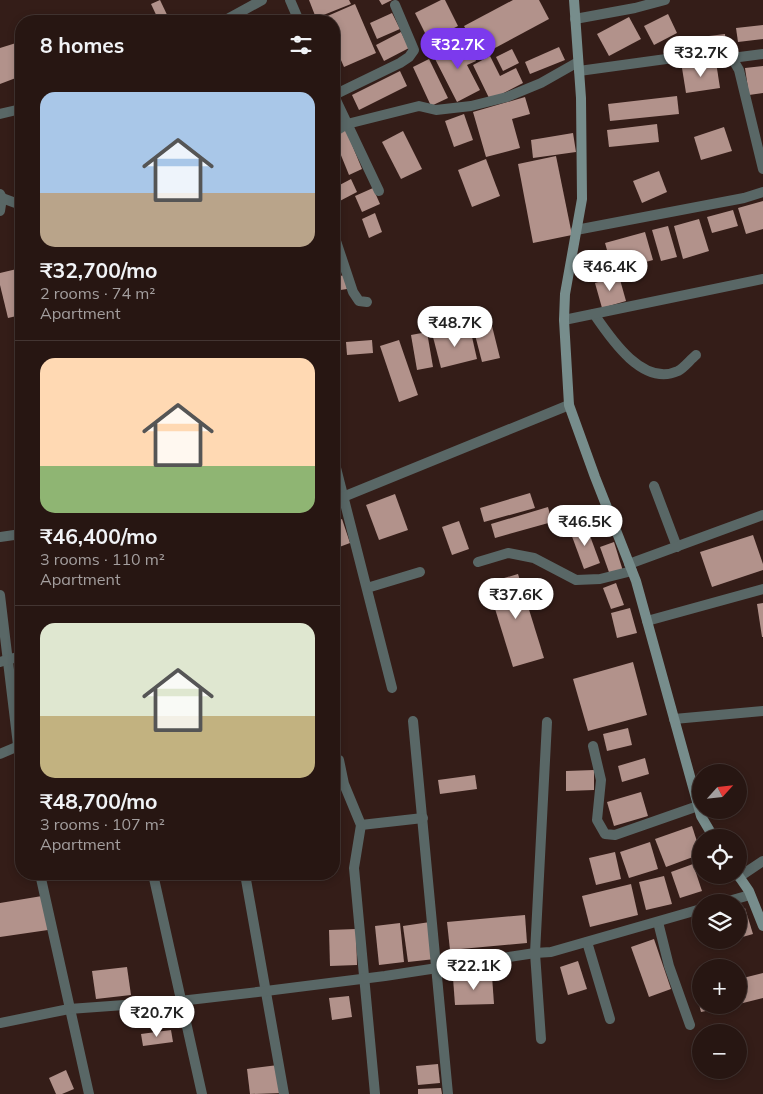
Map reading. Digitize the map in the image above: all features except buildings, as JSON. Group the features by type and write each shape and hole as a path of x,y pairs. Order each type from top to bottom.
{"street":[{"path":"235,15 262,0"},
{"path":"290,0 296,15"},
{"path":"574,0 581,98 582,199 565,294 564,320 569,405 631,568 692,784"},
{"path":"575,19 665,0"},
{"path":"340,93 400,63 409,57 414,50 395,5"},
{"path":"340,128 347,124 419,106 436,110 471,106 507,97 579,67 717,52 732,58 763,54"},
{"path":"732,58 739,70 763,169"},
{"path":"340,109 379,191"},
{"path":"0,114 15,110"},
{"path":"576,230 744,198 763,192"},
{"path":"0,211 4,198"},
{"path":"340,253 353,292 359,301 368,302"},
{"path":"564,320 763,279"},
{"path":"594,314 606,332 627,355 645,370 662,376 679,370 696,355"},
{"path":"343,497 569,405"},
{"path":"340,485 392,688"},
{"path":"654,486 676,547"},
{"path":"478,562 508,553 534,558 576,580 600,579 631,568 676,547 763,515"},
{"path":"0,537 15,535"},
{"path":"367,588 420,572"},
{"path":"647,621 763,589"},
{"path":"0,595 4,661 15,723"},
{"path":"674,720 763,711"},
{"path":"413,721 448,1094"},
{"path":"541,1039 535,953 547,722"},
{"path":"593,746 601,780 597,820 605,834 615,835 692,808"},
{"path":"0,754 15,747"},
{"path":"340,765 344,784 361,825 354,868 375,1094"},
{"path":"361,825 423,818"},
{"path":"747,871 763,861"},
{"path":"41,880 89,1094"},
{"path":"154,880 202,1094"},
{"path":"246,880 284,1094"},
{"path":"744,884 763,926"},
{"path":"0,1023 69,1009 180,1001 266,991 551,952 692,912"},
{"path":"658,922 669,966 690,1025"},
{"path":"587,942 610,1019"}]}
